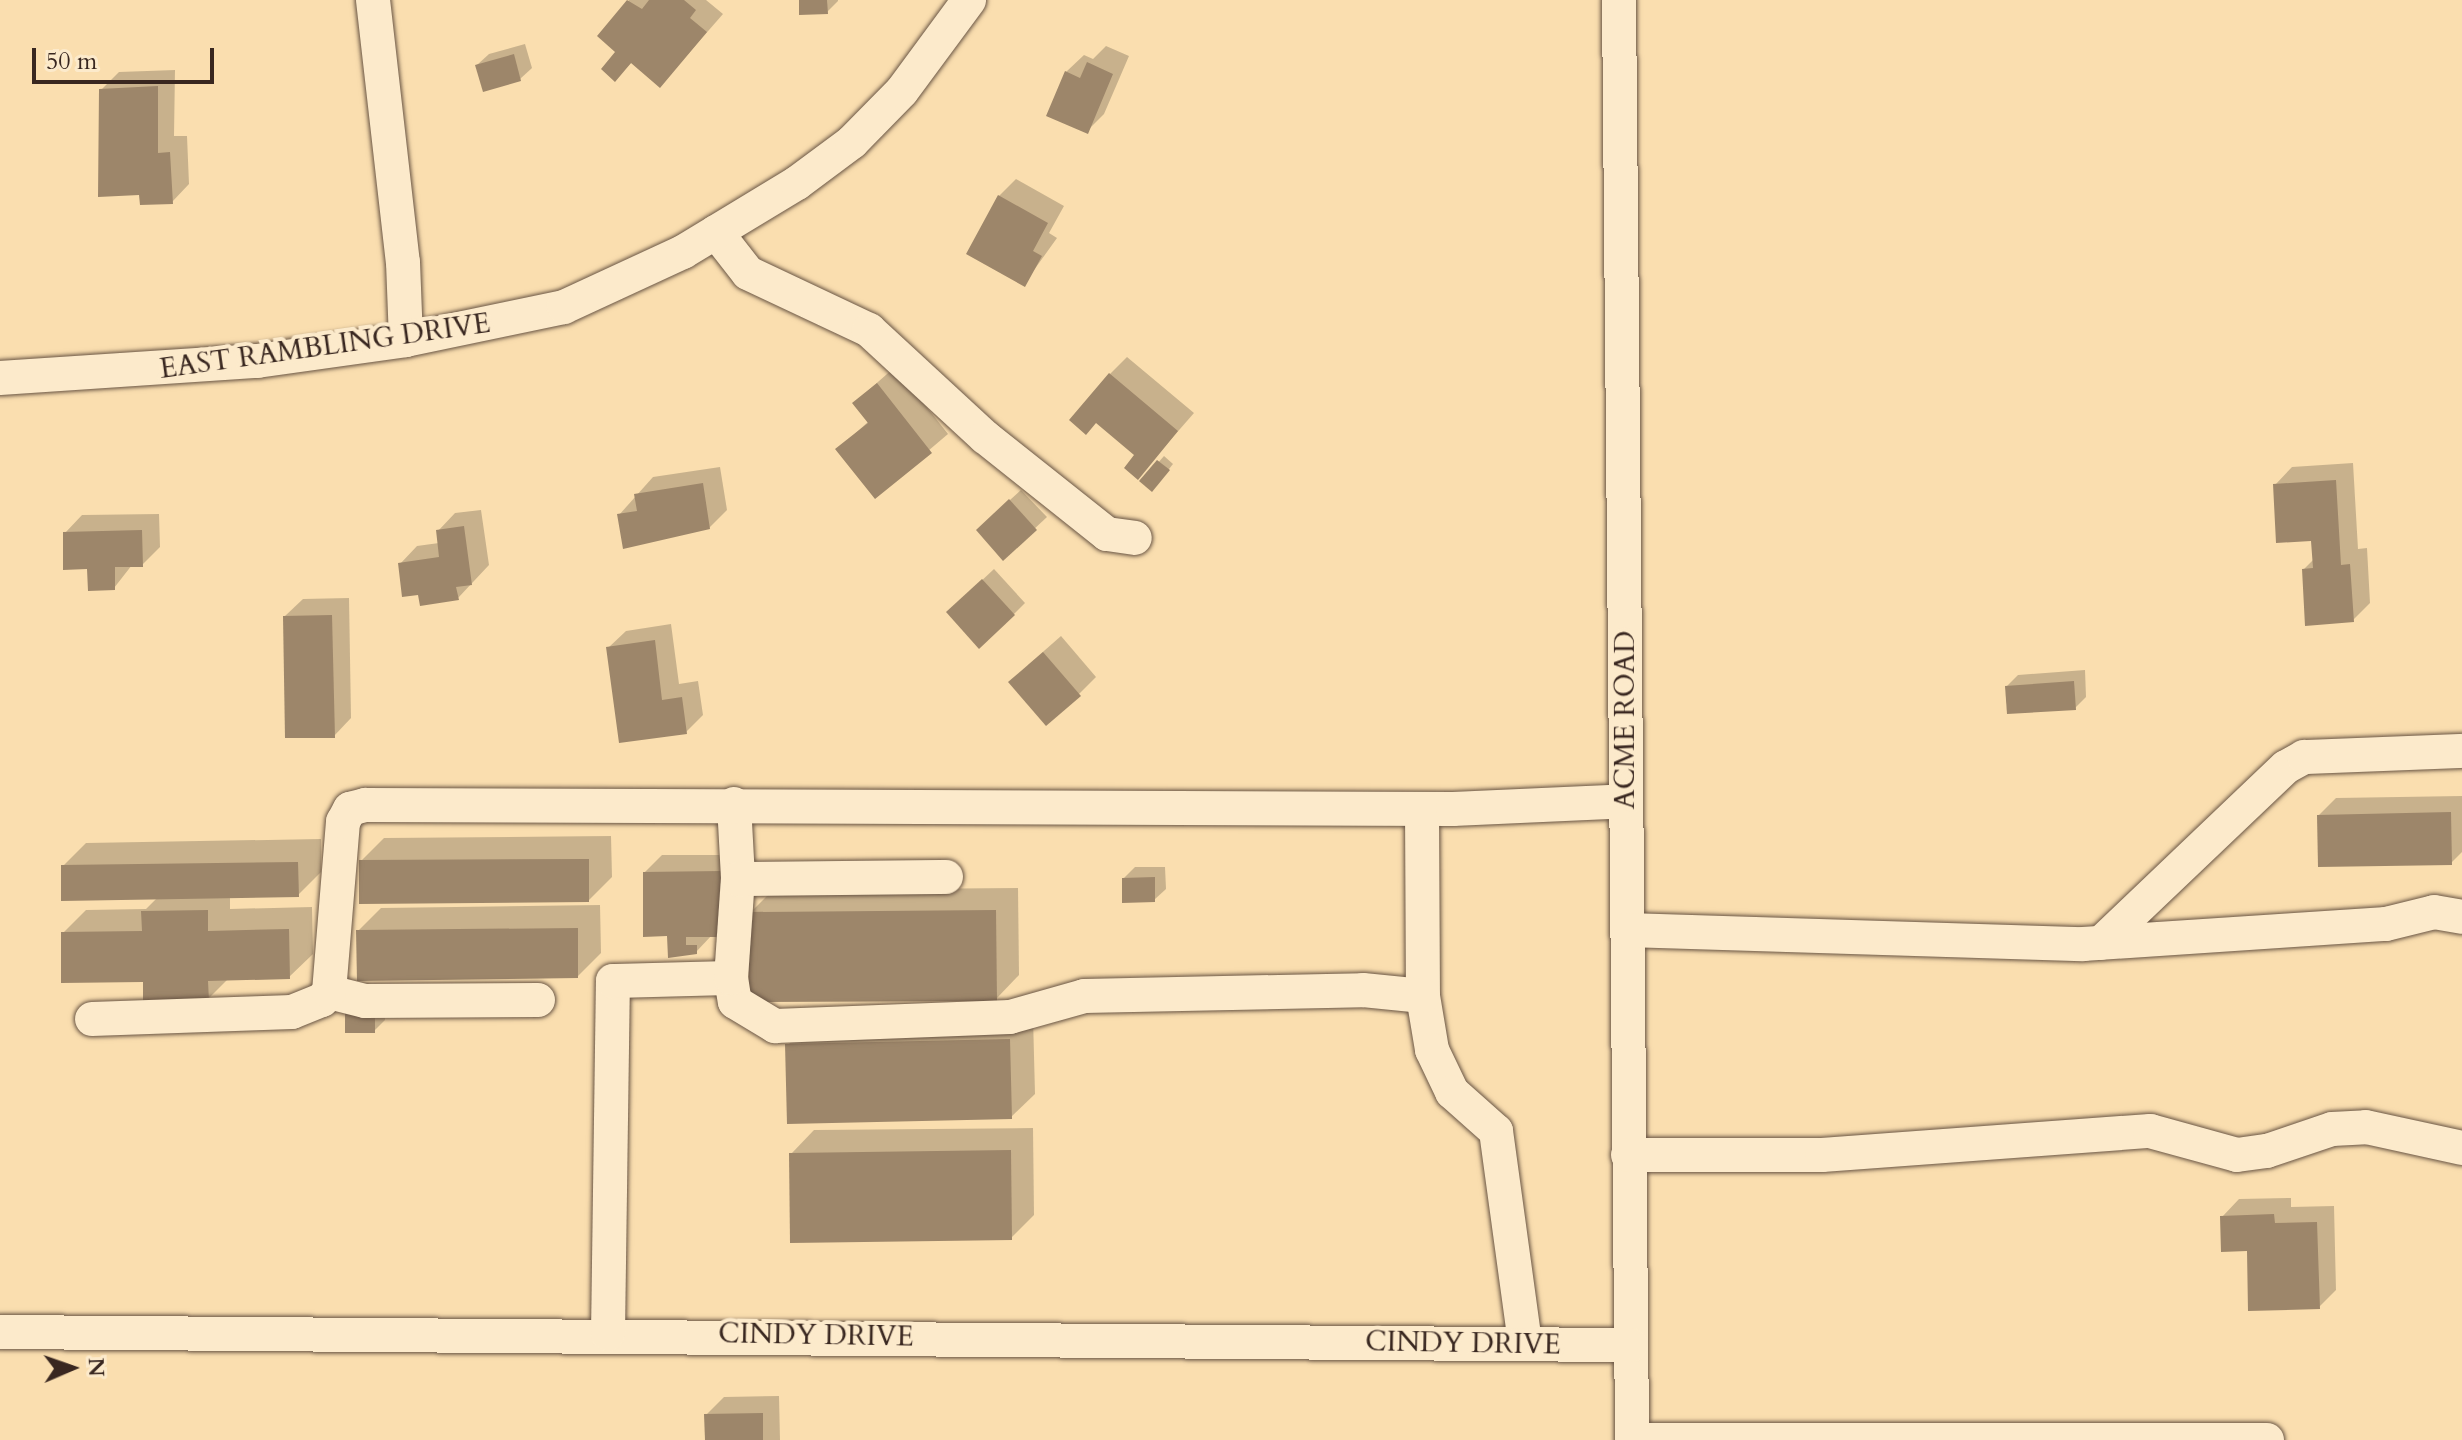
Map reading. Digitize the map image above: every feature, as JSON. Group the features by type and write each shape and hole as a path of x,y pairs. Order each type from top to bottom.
{"street":[{"path":"373,0 401,247 406,340"},
{"name":"EAST RAMBLING DRIVE","path":"0,378 257,361 406,340 564,307 716,232 852,142 902,91 969,0"},
{"name":"ACME ROAD","path":"1619,0 1632,1440"},
{"path":"716,232 748,273 869,330 985,437 1107,534 1135,538"},
{"path":"2101,943 2286,767 2304,757 2462,751"},
{"path":"92,1019 292,1012 311,1007 329,992 343,822 350,809 734,804 1422,809 1626,801"},
{"path":"734,804 738,879 731,978 735,1002 775,1026 1010,1017 1084,996 1363,990 1423,996"},
{"path":"1422,809 1423,996 1432,1050 1452,1092 1496,1131 1525,1343"},
{"path":"738,879 946,877"},
{"path":"1627,930 2101,943 2386,924 2434,912 2462,917"},
{"path":"608,1334 613,981 731,978"},
{"path":"329,992 365,1001 538,1000"},
{"path":"1628,1155 1784,1157 2150,1131 2237,1155 2267,1151 2332,1129 2366,1127 2462,1148"},
{"name":"CINDY DRIVE","path":"0,1332 608,1334 1631,1345"},
{"path":"1632,1440 2267,1440"}],"building":[{"path":"627,0 642,9 649,0 684,0 696,10 690,18 707,32 660,88 631,63 615,82 601,69 615,52 597,36"},
{"path":"799,0 827,0 828,14 799,15"},
{"path":"514,54 521,81 483,92 475,65"},
{"path":"1087,62 1113,74 1088,134 1046,116 1065,71 1080,78"},
{"path":"158,86 158,153 170,152 173,204 140,205 139,195 98,197 99,89"},
{"path":"998,195 1048,223 1033,251 1042,256 1025,287 966,254"},
{"path":"1109,373 1178,431 1138,480 1124,468 1134,455 1096,423 1086,435 1069,420"},
{"path":"877,383 932,453 875,499 835,449 868,423 852,403"},
{"path":"1157,460 1170,470 1152,492 1139,481"},
{"path":"2336,480 2341,565 2350,564 2354,622 2305,626 2302,569 2313,568 2311,541 2276,543 2273,484"},
{"path":"703,483 710,529 623,549 617,514 637,511 634,494"},
{"path":"1009,499 1037,530 1003,561 976,530"},
{"path":"464,526 472,585 456,587 459,600 420,606 418,595 402,597 398,563 439,557 436,530"},
{"path":"142,530 143,567 115,567 115,590 88,591 87,569 63,570 63,532"},
{"path":"982,579 1015,615 979,649 946,612"},
{"path":"332,615 335,738 285,738 283,616"},
{"path":"655,640 662,700 682,697 687,734 619,743 606,647"},
{"path":"1043,652 1081,696 1046,726 1008,682"},
{"path":"2074,681 2076,710 2007,714 2005,686"},
{"path":"2451,812 2452,865 2318,867 2317,815"},
{"path":"589,859 589,902 359,904 359,860"},
{"path":"298,862 299,897 61,901 61,865"},
{"path":"721,871 721,937 686,937 686,945 697,945 697,954 668,958 667,936 643,937 643,872"},
{"path":"1155,877 1155,902 1122,903 1122,878"},
{"path":"208,910 208,931 289,929 290,979 208,981 209,1001 143,1002 143,982 61,983 61,932 142,931 141,911"},
{"path":"996,910 997,1001 749,1002 748,912"},
{"path":"578,928 578,978 357,981 356,930"},
{"path":"345,1009 375,1009 375,1033 345,1033"},
{"path":"1010,1039 1012,1119 787,1124 785,1044"},
{"path":"1011,1150 1012,1240 790,1243 789,1153"},
{"path":"2274,1214 2275,1223 2317,1222 2320,1309 2248,1311 2247,1251 2221,1252 2220,1216"},
{"path":"763,1413 763,1440 705,1440 704,1414"}]}
